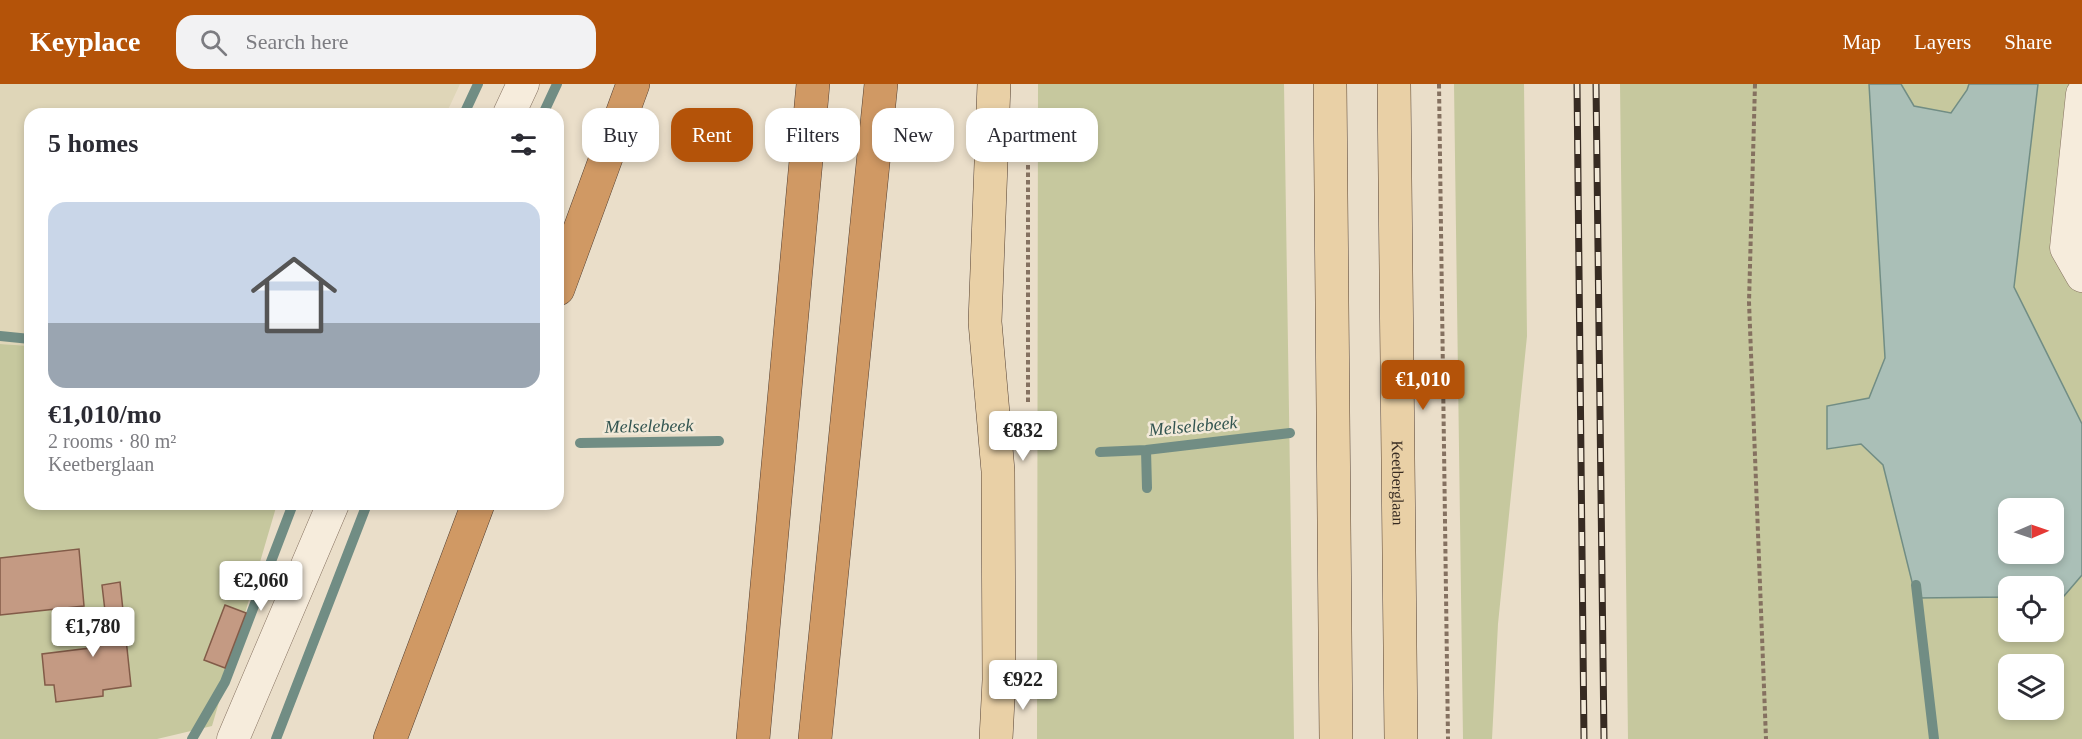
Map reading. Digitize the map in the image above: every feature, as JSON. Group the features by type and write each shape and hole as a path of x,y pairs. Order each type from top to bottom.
{"highway":[{"path":"564,274 633,84"},
{"path":"753,739 813,84"},
{"path":"814,739 880,84"},
{"path":"390,739 476,510"}],"main road":[{"path":"994,84 985,322 998,471 999,681 996,739"},
{"path":"1330,84 1335,739"},
{"name":"Keetberglaan","path":"1394,84 1401,739"}],"street":[{"path":"512,108 523,84"},
{"path":"2082,94 2066,248 2082,276"},
{"path":"233,739 330,510"}],"path":[{"path":"1439,84 1448,739"},
{"path":"1755,84 1749,302 1766,739"}],"shaded area":[{"path":"0,84 460,84 449,108 24,108 24,346 0,344"},
{"path":"1869,84 1901,84 1914,106 1951,113 1969,84 2038,84 2014,287 2082,424 2082,575 2064,596 2064,576 1998,576 1998,597 1916,598 1883,465 1861,444 1827,449 1827,406 1869,398 1885,358"}],"green space":[{"path":"1038,84 1284,84 1294,739 1037,739 1038,162 1098,162 1098,108 1038,108"},
{"path":"1454,84 1524,84 1527,336 1498,624 1492,739 1463,739"},
{"path":"1620,84 1869,84 1885,358 1869,398 1827,406 1827,449 1861,444 1883,465 1916,598 1998,597 1998,642 2064,642 2064,596 2082,575 2082,739 1628,739"},
{"path":"1901,84 1969,84 1951,113 1914,106"},
{"path":"2038,84 2082,84 2082,424 2014,287"},
{"path":"0,344 24,346 24,510 275,510 212,726 157,739 0,739"}],"building":[{"path":"79,549 84,606 0,615 0,558"},
{"path":"120,582 131,686 103,690 103,696 56,702 54,685 45,685 42,654 98,647 95,629 107,628 102,585"},
{"path":"225,605 246,613 225,668 204,660"}],"waterway":[{"path":"467,108 478,84"},
{"path":"546,108 557,84"},
{"name":"Melselebeek","path":"0,336 24,338"},
{"name":"Melselebeek","path":"1100,452 1146,450 1290,433"},
{"name":"Melselebeek","path":"580,443 719,441"},
{"path":"1146,450 1147,488"},
{"path":"192,739 225,682 291,510"},
{"path":"276,739 365,510"},
{"path":"1916,585 1934,739"}],"railway":[{"path":"1577,84 1584,739"},
{"path":"1596,84 1604,739"}]}
